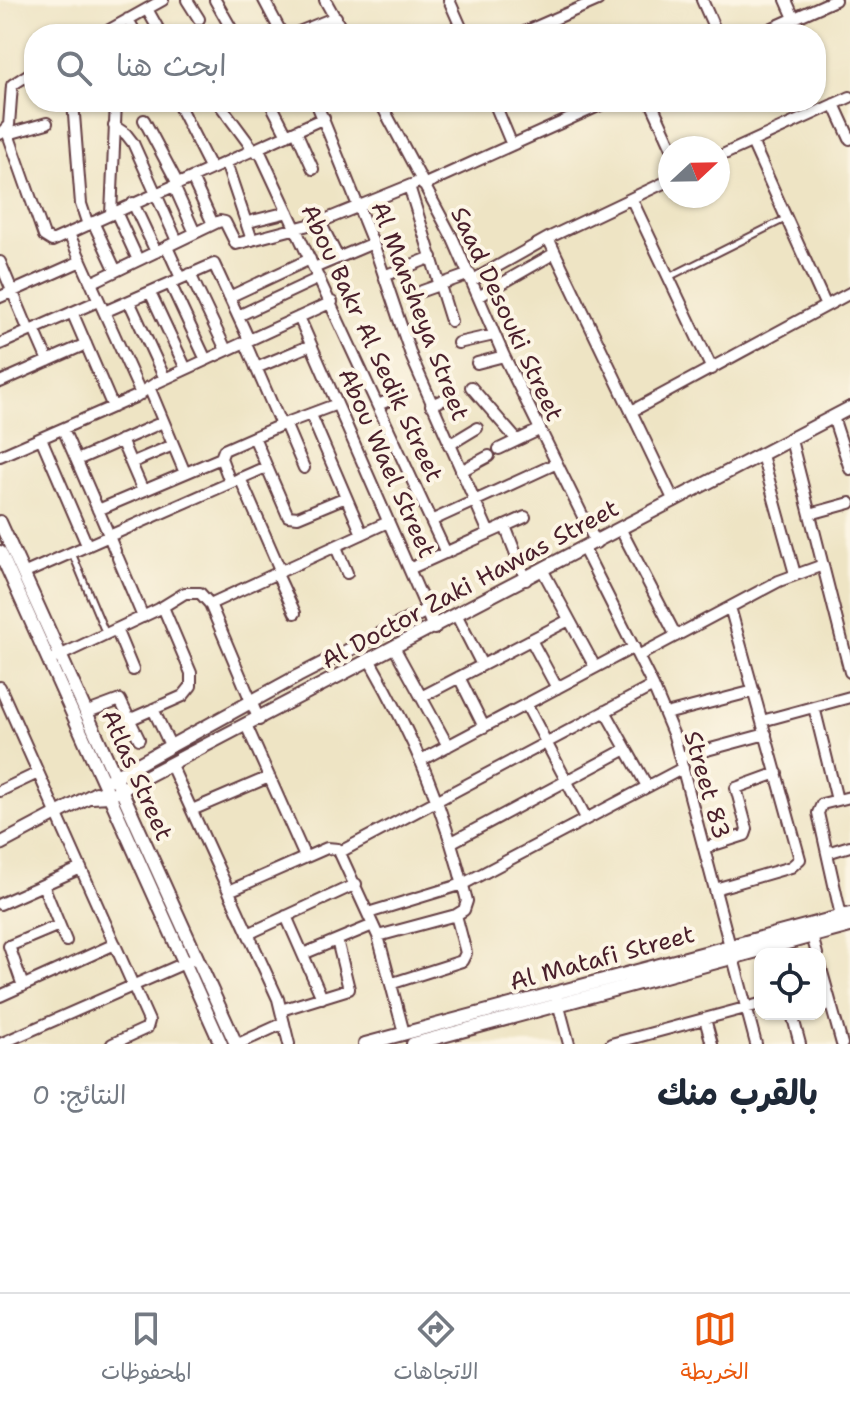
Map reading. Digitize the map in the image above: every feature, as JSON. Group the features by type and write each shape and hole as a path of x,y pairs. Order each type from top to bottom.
{"street":[{"path":"122,24 163,0"},
{"path":"187,0 199,19"},
{"path":"215,0 230,24"},
{"path":"264,0 277,24"},
{"path":"325,0 339,24"},
{"path":"449,0 460,24"},
{"path":"543,24 598,0"},
{"path":"702,0 713,24"},
{"path":"786,0 794,18"},
{"path":"781,24 835,0"},
{"path":"147,9 155,24"},
{"path":"319,24 336,17"},
{"path":"128,19 131,24"},
{"path":"24,77 12,85 5,133 45,238 54,240 257,151 324,118"},
{"path":"826,108 850,97"},
{"path":"834,104 850,139"},
{"path":"74,112 81,204 116,271"},
{"path":"115,112 114,213 138,260"},
{"path":"182,112 211,169"},
{"name":"Abou Bakr Al Sedik Street","path":"226,112 257,151 288,212 446,553"},
{"path":"277,112 313,169"},
{"name":"Al Mansheya Street","path":"321,112 373,243 405,341 489,533"},
{"name":"Saad Desouki Street","path":"385,112 480,296 494,335 590,546"},
{"path":"498,112 512,145"},
{"path":"91,283 213,224 225,222 235,244 320,222 422,183 585,112"},
{"path":"656,112 667,136"},
{"path":"730,152 817,112"},
{"path":"144,120 176,185 195,233"},
{"path":"5,133 47,123"},
{"path":"114,126 133,143 155,194 206,360"},
{"path":"752,142 826,306"},
{"path":"226,163 252,240"},
{"path":"192,178 213,224"},
{"path":"409,186 451,321"},
{"path":"422,291 471,277 658,186"},
{"path":"632,200 712,369"},
{"path":"133,203 156,252"},
{"path":"248,222 288,212"},
{"path":"320,222 338,258"},
{"path":"69,234 98,301 163,422 185,473"},
{"path":"548,238 674,501"},
{"path":"229,297 314,268 373,243"},
{"path":"480,296 555,253"},
{"path":"384,276 432,257"},
{"path":"0,297 81,261"},
{"path":"0,262 48,361"},
{"path":"104,312 214,264 238,316 256,368 304,468"},
{"path":"238,316 314,268"},
{"path":"180,278 226,350"},
{"path":"150,292 186,369"},
{"path":"632,411 850,293"},
{"path":"0,344 98,301"},
{"path":"129,301 165,379"},
{"path":"0,456 113,407 165,379 332,302"},
{"path":"72,312 113,407"},
{"name":"Abou Wael Street","path":"299,317 434,628"},
{"path":"458,343 494,335"},
{"path":"0,382 86,344"},
{"path":"256,368 311,345"},
{"path":"477,363 504,356"},
{"path":"471,387 517,440"},
{"path":"378,405 401,395"},
{"path":"431,405 452,396"},
{"path":"98,510 221,458 224,450 337,404"},
{"name":"Al Doctor Zaki Hawas Street","path":"111,787 171,765 253,723 850,408"},
{"path":"311,415 362,534"},
{"path":"833,417 850,469"},
{"path":"77,460 163,422"},
{"path":"449,445 477,428"},
{"path":"63,429 143,617"},
{"path":"499,449 539,430"},
{"path":"254,437 285,512 293,517 346,497"},
{"path":"41,438 87,545"},
{"path":"121,440 143,491"},
{"path":"791,440 850,669"},
{"path":"131,463 173,445"},
{"path":"762,455 795,574"},
{"path":"461,471 489,456"},
{"path":"221,458 235,480 295,613"},
{"path":"433,520 555,464"},
{"path":"11,576 266,467"},
{"path":"810,514 850,503"},
{"path":"409,569 525,517"},
{"name":"Atlas Street","path":"0,522 11,576 85,713 111,787"},
{"path":"210,604 388,522"},
{"path":"505,526 526,580"},
{"path":"621,530 676,636"},
{"name":"Street 83","path":"590,546 666,714 682,762 756,1044"},
{"path":"336,547 347,573"},
{"path":"423,759 595,667 676,636 795,574 823,565"},
{"path":"543,571 595,667"},
{"path":"54,658 192,591 200,593 210,604 251,702 253,723 269,777 305,857"},
{"path":"131,719 183,696 192,680 163,607"},
{"path":"715,889 797,864 800,852 730,607"},
{"name":"Al Doctor Zaki Hawas Street","path":"111,787 171,747 251,702 427,610"},
{"path":"457,616 482,665"},
{"path":"421,697 569,620"},
{"path":"111,632 133,670"},
{"path":"531,640 557,688"},
{"path":"395,649 448,746"},
{"name":"Atlas Street","path":"54,658 190,961 221,1044"},
{"path":"370,661 423,759 439,799 463,884 466,906 456,915 378,936"},
{"path":"459,677 484,727"},
{"path":"340,852 653,686"},
{"path":"0,687 133,985 148,1026 112,1044"},
{"path":"666,714 754,691"},
{"path":"762,721 850,697"},
{"path":"85,713 120,700 139,739"},
{"path":"526,704 586,818"},
{"path":"814,707 832,801"},
{"path":"153,709 171,747"},
{"path":"605,711 647,786"},
{"path":"368,913 463,884 647,786 682,762 766,734"},
{"path":"452,842 626,749"},
{"path":"171,765 281,1010 289,1044"},
{"path":"0,791 38,773"},
{"path":"704,848 745,835 747,829 736,788 777,773"},
{"path":"192,810 269,777"},
{"path":"0,844 111,787"},
{"path":"847,919 818,813 832,801 850,797"},
{"path":"229,891 331,846 340,852 378,936 404,1033"},
{"path":"827,853 850,846"},
{"path":"0,904 81,868"},
{"path":"248,934 356,884"},
{"path":"43,885 66,941"},
{"path":"393,983 462,961 466,953 456,915"},
{"path":"286,916 322,998"},
{"name":"Al Matafi Street","path":"732,952 812,936 847,919"},
{"name":"Al Matafi Street","path":"413,1044 557,999 847,919"},
{"path":"23,986 9,946 59,925"},
{"path":"303,954 373,925"},
{"path":"812,936 815,948"},
{"path":"281,1010 350,987 337,940"},
{"path":"0,996 115,944"},
{"path":"3,1043 190,961"},
{"name":"Atlas Street","path":"190,961 237,1044"},
{"path":"826,995 842,1044"},
{"path":"557,999 569,1044"},
{"name":"Al Matafi Street","path":"365,1044 557,999"},
{"path":"613,1044 754,1006"},
{"path":"705,1019 712,1044"},
{"path":"794,1020 800,1044"},
{"path":"237,1044 284,1023"}],"lane":[{"path":"669,277 786,218"},
{"path":"71,552 111,632"}]}
